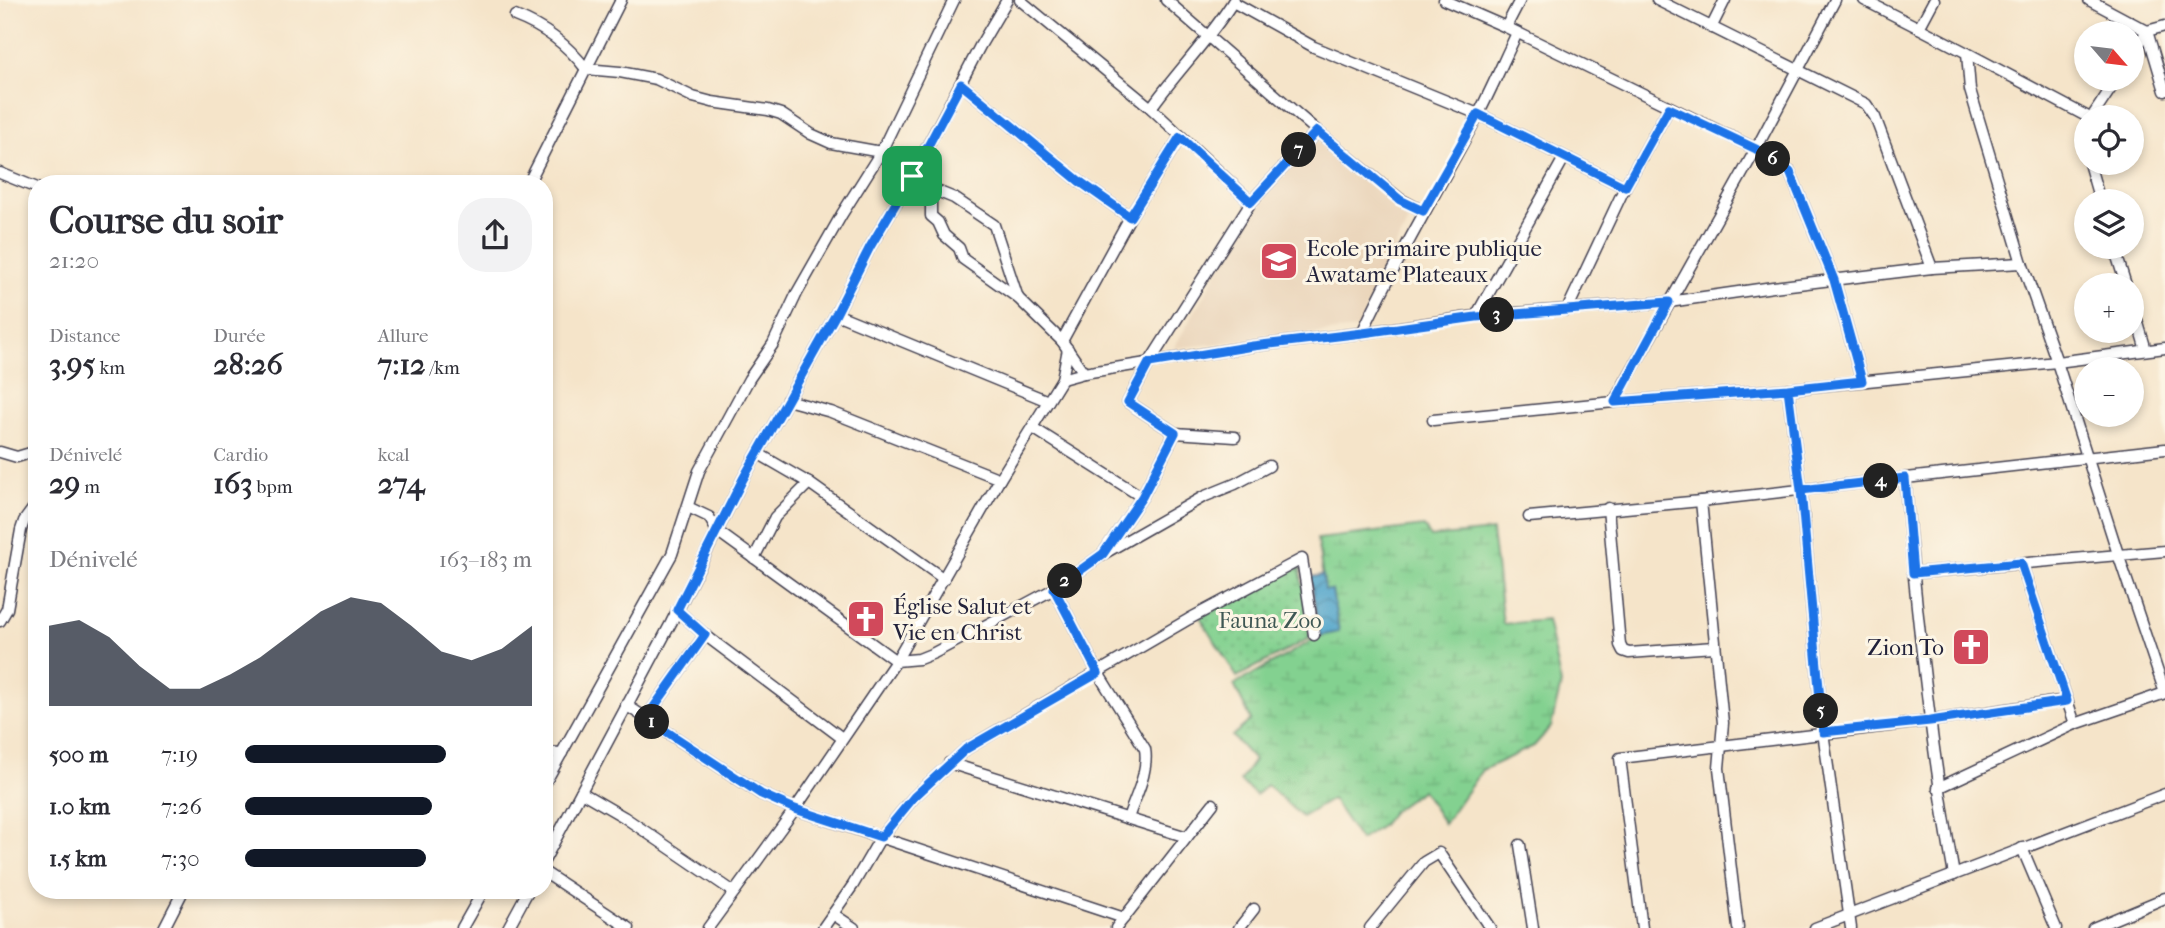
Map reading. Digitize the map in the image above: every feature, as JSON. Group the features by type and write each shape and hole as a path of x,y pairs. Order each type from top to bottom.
{"street":[{"path":"533,175 621,0"},
{"path":"553,769 672,554 699,471 749,379 773,344 797,293 842,214 881,152 954,0"},
{"path":"553,844 743,479 1007,0"},
{"path":"1020,0 1151,108 1251,202"},
{"path":"1166,0 1207,38 1400,200 1423,211"},
{"path":"1444,0 1506,27 1756,149 1790,172 1834,280 1862,381"},
{"path":"1506,27 1520,0"},
{"path":"1657,0 1866,104 1875,117 1932,268"},
{"path":"1711,28 1725,0"},
{"path":"1615,402 1756,149 1835,0"},
{"path":"1864,0 2074,109"},
{"path":"1919,28 1934,0"},
{"path":"2089,0 2103,3 2147,31 2165,91"},
{"path":"1151,108 1233,1 1323,52 1478,114 1625,187"},
{"path":"514,16 546,31 573,52 586,69 656,79 693,97 768,110 781,114 811,134 831,143 881,152 896,158 912,176 931,190 954,198 994,225 1018,298"},
{"path":"2144,36 2147,31 2165,26"},
{"path":"1363,333 1384,285 1478,114 1517,33"},
{"path":"1938,788 2075,724 2165,693 2022,263 1970,90 1967,53"},
{"path":"961,84 1079,181 1130,217"},
{"path":"1567,310 1625,187 1669,108"},
{"path":"1235,436 1175,433 1128,402 1149,363 1251,202 1317,131"},
{"path":"708,928 795,809 895,661 944,579 1000,479 1062,379 1065,345 1130,217 1180,137"},
{"path":"1476,317 1564,158"},
{"path":"0,173 28,184"},
{"path":"931,190 931,216 938,222 944,235 959,248 963,258 1018,298 1065,345 1084,373"},
{"path":"1062,379 1084,373 1253,346 1476,317 1669,302 1932,268 2022,263"},
{"path":"836,314 1048,401"},
{"path":"2144,343 2146,350"},
{"path":"1433,420 1788,389 2057,362 2165,348"},
{"path":"1788,389 1801,490 1823,732 1851,928"},
{"path":"787,400 831,412 1000,479"},
{"path":"1032,428 1142,497"},
{"path":"1103,554 1142,497 1175,433"},
{"path":"1529,517 1701,501 2165,449"},
{"path":"0,452 17,457 28,454"},
{"path":"759,454 809,483 944,579"},
{"path":"688,507 709,517 717,531 895,661 919,659 934,653 1054,589 1103,554 1203,497 1269,466"},
{"path":"1905,478 1913,573 1938,788 1954,875"},
{"path":"754,558 775,516 809,483"},
{"path":"1701,501 1723,723 1720,768 1738,928"},
{"path":"1608,508 1619,645 1623,651 1629,653 1714,647"},
{"path":"0,621 7,609 21,530 28,515"},
{"path":"1913,573 2165,551"},
{"path":"823,928 853,885 881,837 914,797 949,762 985,737 1209,608 1302,559 1314,635"},
{"path":"2021,563 2075,724"},
{"path":"1054,589 1098,673 1145,749 1147,760 1128,818"},
{"path":"677,610 705,635 842,738"},
{"path":"646,718 705,635"},
{"path":"1642,928 1619,758 1930,721 2067,701"},
{"path":"626,705 761,794 795,809 1124,918"},
{"path":"553,752 562,753"},
{"path":"949,762 1187,837"},
{"path":"581,792 624,817 734,892"},
{"path":"1815,928 2165,794"},
{"path":"1116,928 1213,804"},
{"path":"1520,845 1533,928"},
{"path":"2022,848 2056,928"},
{"path":"1370,928 1424,862 1439,853 1490,928"},
{"path":"553,878 629,928"},
{"path":"2092,928 2165,898"},
{"path":"164,928 179,899"},
{"path":"461,928 478,899"},
{"path":"508,928 524,899"},
{"path":"1239,928 1254,909"},
{"path":"834,914 854,928"}],"shaded area":[{"path":"1313,141 1318,141 1364,174 1409,221 1376,283 1357,329 1174,348 1241,230 1260,203"}],"green space":[{"path":"1424,526 1430,537 1492,531 1503,624 1547,620 1561,684 1551,727 1534,746 1482,770 1444,824 1422,790 1393,811 1381,826 1360,840 1332,799 1302,817 1267,785 1256,795 1240,781 1254,760 1232,736 1251,720 1234,685 1320,636 1339,631 1331,590 1325,591 1317,539"},
{"name":"Fauna Zoo","path":"1300,567 1310,638 1237,677 1200,617"}],"water":[{"path":"1323,575 1325,590 1332,590 1339,632 1320,636 1310,577"}],"place":[{"name":"Ecole primaire publique Awatame Plateaux","path":"1279,261"},
{"name":"Église Salut et Vie en Christ","path":"866,619"},
{"name":"Zion To","path":"1971,647"}],"route":[{"path":"912,176 743,479 677,610 705,635 646,718 761,794 795,809 881,837 914,797 966,749 1098,673 1054,589 1103,554 1142,497 1175,433 1128,402 1149,363 1253,346 1476,317 1669,302 1615,402 1788,389 1801,490 1905,478 1913,573 2021,563 2067,701 1930,721 1823,732 1801,490 1788,389 1862,381 1834,280 1790,172 1756,149 1669,108 1625,187 1478,114 1423,211 1400,200 1317,131 1251,202 1180,137 1130,217 1079,181 961,84 912,176"}]}
